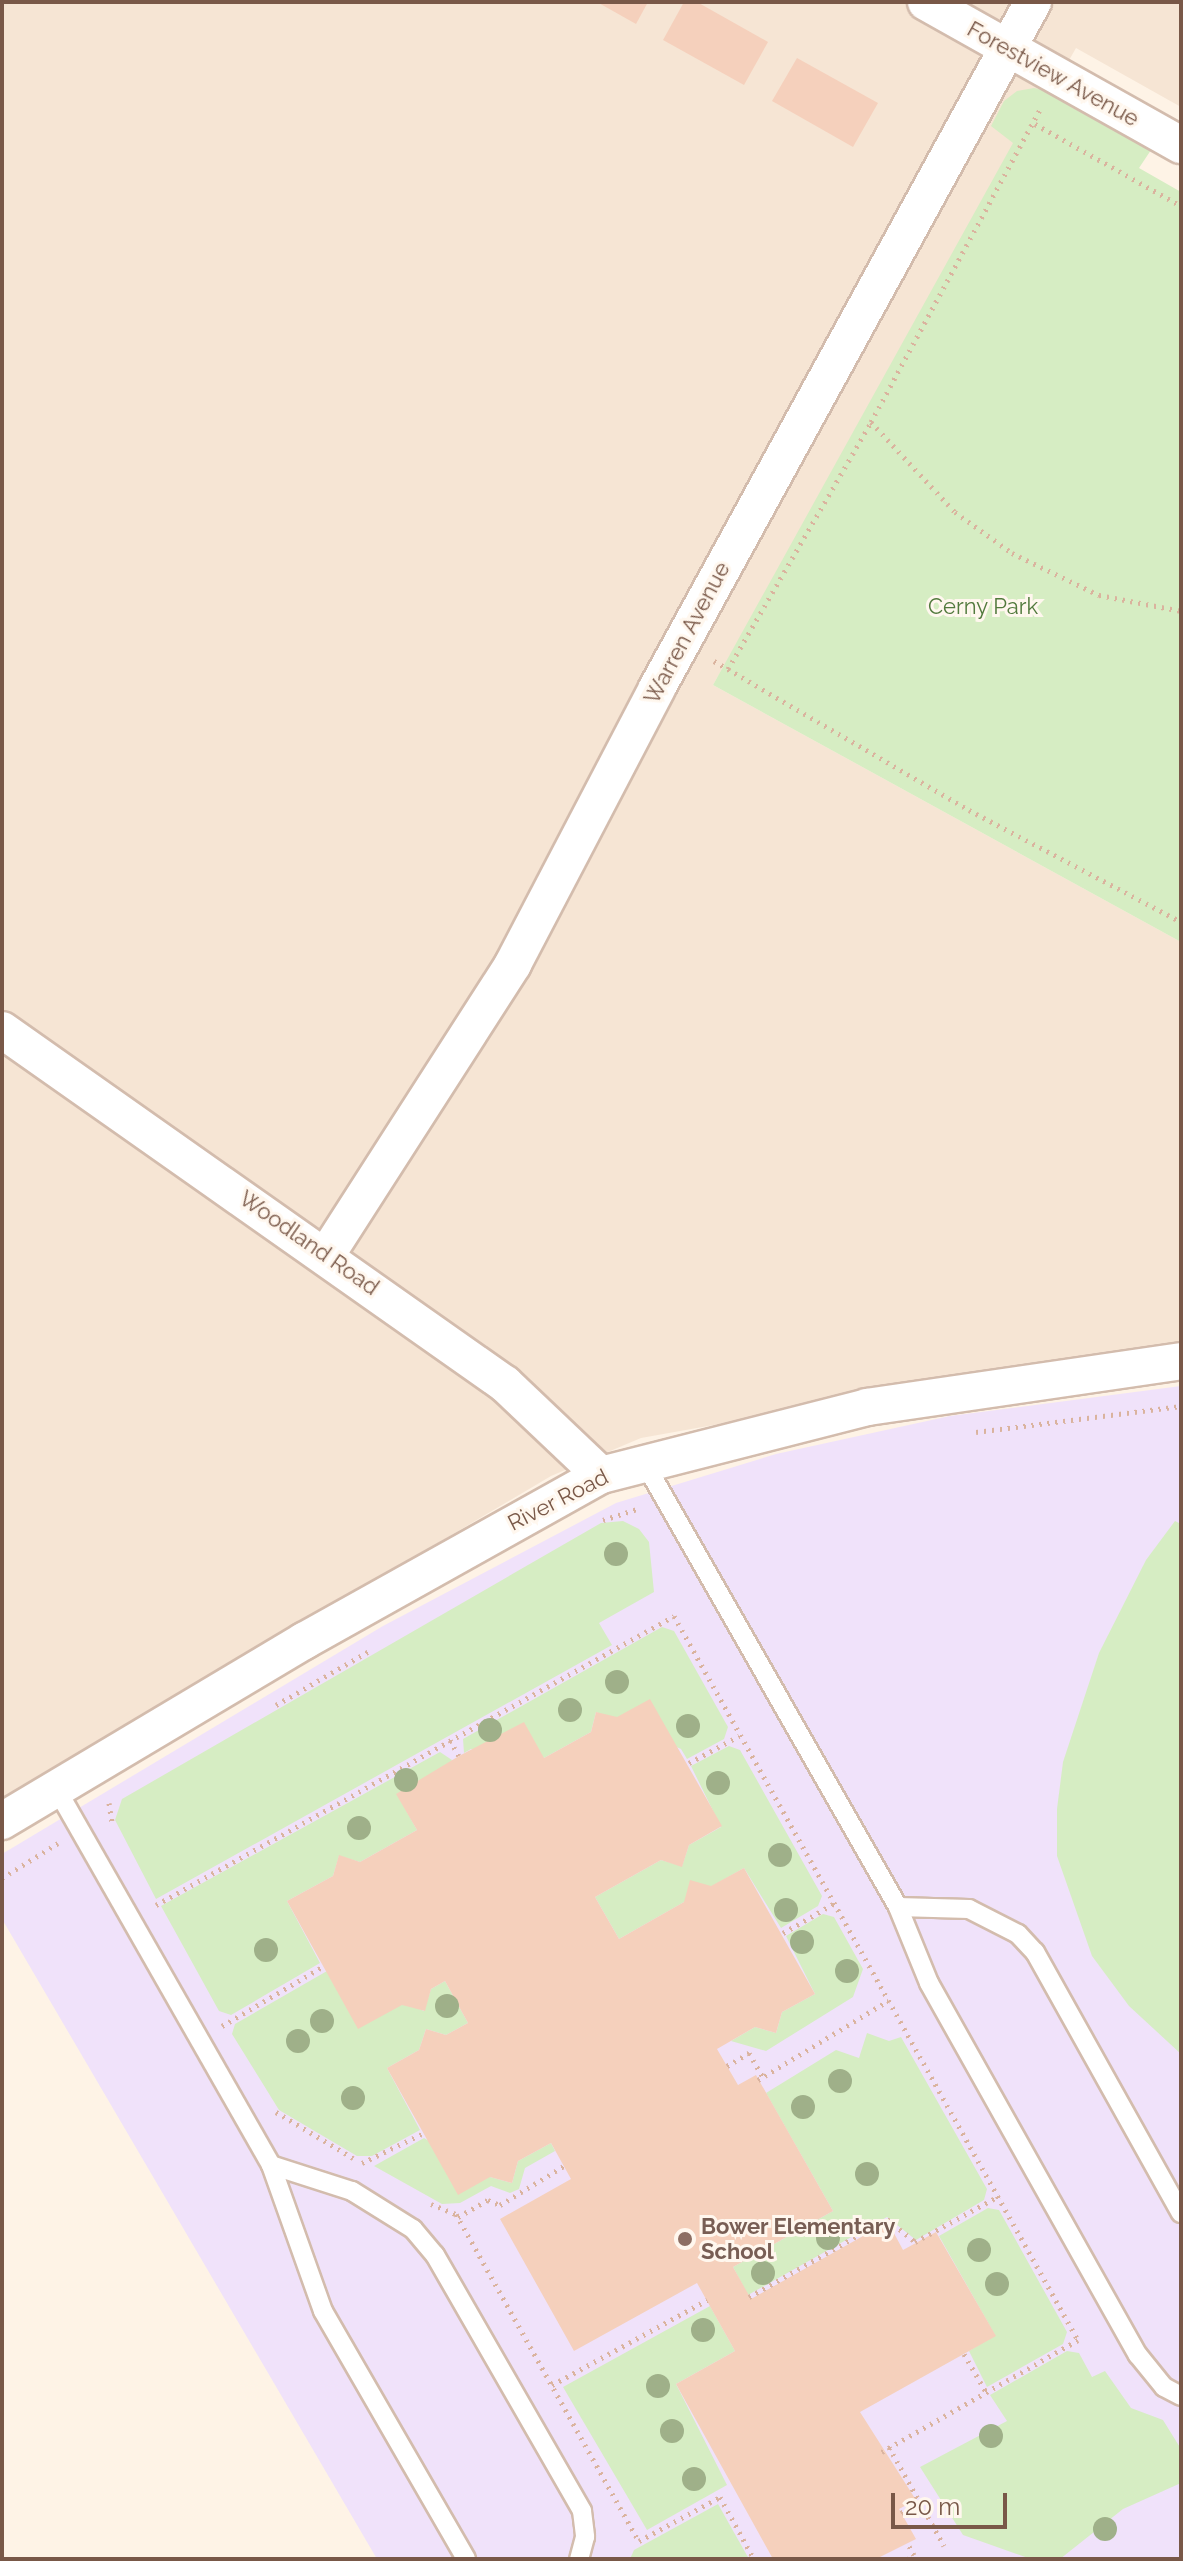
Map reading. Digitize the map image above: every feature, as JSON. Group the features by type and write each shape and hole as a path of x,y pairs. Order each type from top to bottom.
{"street":[{"name":"Forestview Avenue","path":"926,2 1181,145"},
{"name":"Warren Avenue","path":"327,1254 513,964 681,643 1033,2"},
{"name":"Woodland Road","path":"2,1030 327,1254 505,1384 601,1475"},
{"name":"River Road","path":"2,1821 601,1475 867,1407 1181,1361"}],"lane":[{"path":"644,1462 898,1907 929,1983 1138,2355 1164,2387 1181,2396"},
{"path":"56,1788 271,2165 323,2311 466,2559"},
{"path":"898,1907 969,1909 1018,1934 1035,1952 1181,2213"},
{"path":"271,2165 352,2191 413,2229 435,2255 582,2511 585,2537 579,2559"}],"path":[{"path":"728,669 871,422 1035,124 1053,74"},
{"path":"1035,124 1181,206"},
{"path":"871,422 955,512 1012,553 1099,595 1181,611"},
{"path":"681,643 969,810 1181,922"},
{"path":"970,1433 1181,1406"},
{"path":"589,1524 666,1499"},
{"path":"155,1905 674,1616 1078,2340 882,2452"},
{"path":"274,1706 384,1643"},
{"path":"689,1763 739,1736"},
{"path":"450,1740 459,1756"},
{"path":"109,1803 116,1799"},
{"path":"2,1878 49,1849"},
{"path":"783,1933 835,1903"},
{"path":"221,2027 322,1967"},
{"path":"727,2066 749,2053 761,2079 889,2000"},
{"path":"361,2163 422,2134"},
{"path":"458,2217 488,2200 500,2205 564,2166"},
{"path":"749,2297 887,2219 915,2242 999,2196"},
{"path":"552,2385 707,2300"},
{"path":"964,2354 986,2392"},
{"path":"889,2447 944,2546"},
{"path":"901,2513 920,2502"},
{"path":"908,2544 914,2555 908,2559"}],"shaded area":[{"path":"2,2 1181,2 1181,107 1076,48 713,685 1181,942 1181,1341 641,1438 551,1476 2,1801"},
{"name":"Bower Elementary School","path":"1181,1386 1181,2559 377,2559 2,1919 2,1854 383,1626 616,1503 776,1454 950,1416"}],"green space":[{"name":"Cerny Park","path":"1034,88 1056,93 1153,147 1139,168 1181,192 1181,942 713,685 1013,143 991,126 1004,101 1017,91"},
{"path":"623,1521 639,1529 649,1542 654,1592 599,1623 612,1645 156,1899 115,1820 122,1799 601,1523"},
{"path":"1175,1521 1181,1524 1181,2054 1129,2006 1092,1956 1057,1856 1057,1809 1063,1762 1099,1653 1146,1560"},
{"path":"662,1627 674,1631 728,1727 724,1739 687,1759 681,1749 596,1712 591,1732 544,1758 471,1749 464,1753 463,1739"},
{"path":"729,1746 740,1750 822,1896 818,1906 781,1928 744,1868 619,1939 595,1897 661,1860 682,1866 689,1845 721,1827 691,1766"},
{"path":"440,1752 452,1760 449,1765 397,1794 417,1830 360,1862 339,1856 333,1876 287,1901 320,1963 231,2015 219,2011 161,1906"},
{"path":"823,1914 834,1917 863,1969 853,1997 766,2051 731,2041 755,2027 776,2033 782,2012 815,1994 786,1936"},
{"path":"327,1971 424,2011 431,1989 445,1981 468,2023 446,2035 426,2029 419,2050 387,2068 420,2130 372,2156 357,2156 279,2110 232,2034 235,2024"},
{"path":"867,2033 889,2041 901,2037 987,2189 984,2200 916,2240 887,2217 748,2295 733,2267 833,2211 766,2093 836,2050 859,2058"},
{"path":"424,2138 490,2177 512,2183 518,2161 551,2143 555,2151 525,2168 519,2189 510,2193 491,2186 460,2203 442,2204 374,2166"},
{"path":"988,2208 999,2210 1067,2332 1063,2344 987,2387 969,2351 995,2335 939,2236"},
{"path":"710,2306 735,2351 676,2384 727,2485 647,2530 563,2387"},
{"path":"1067,2351 1079,2353 1092,2377 1105,2371 1131,2408 1163,2420 1181,2449 1181,2483 1123,2509 1060,2559 1031,2559 963,2535 920,2467 1007,2421 990,2395"},
{"path":"718,2504 749,2559 630,2559 634,2550"}],"building":[{"path":"597,2 648,2 636,24"},
{"path":"684,2 697,2 768,42 744,85 663,40"},
{"path":"797,58 878,103 853,147 772,101"},
{"path":"650,1699 722,1826 689,1845 682,1867 661,1860 595,1897 619,1939 684,1902 690,1880 711,1886 744,1868 815,1994 782,2012 776,2033 755,2027 717,2049 738,2085 756,2075 833,2211 733,2267 751,2299 888,2222 903,2250 936,2232 996,2336 860,2412 916,2500 899,2509 916,2539 876,2559 773,2559 676,2384 735,2351 697,2283 574,2351 500,2219 571,2179 551,2143 518,2161 512,2183 490,2177 458,2195 387,2068 419,2050 426,2029 446,2035 468,2023 445,1981 431,1989 425,2011 402,2005 358,2029 287,1901 333,1876 339,1855 360,1862 417,1830 396,1794 459,1756 524,1722 544,1758 591,1732 596,1712 617,1717"}],"place":[{"name":"Bower Elementary School","path":"685,2239"}]}
